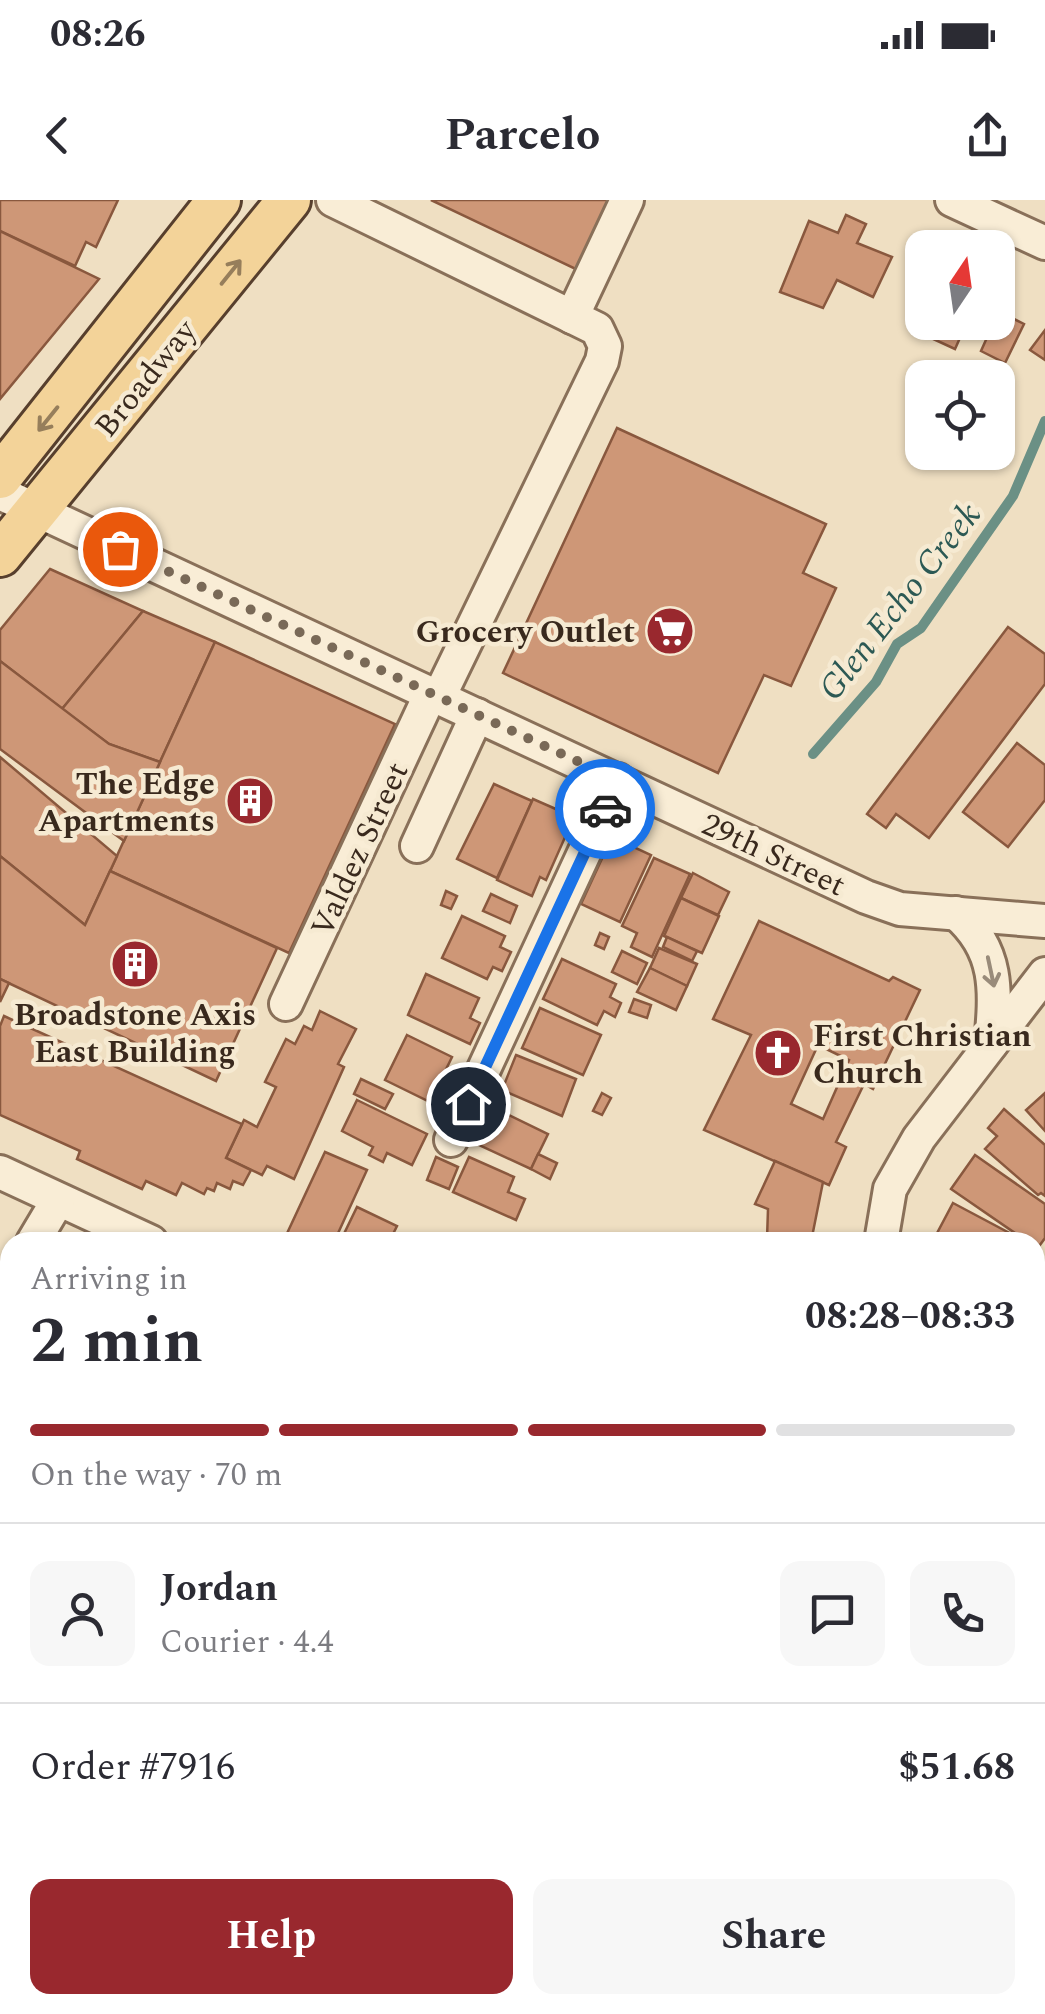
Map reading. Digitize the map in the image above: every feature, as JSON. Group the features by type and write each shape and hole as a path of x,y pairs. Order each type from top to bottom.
{"main road":[{"name":"Broadway","path":"0,477 219,200"},
{"name":"Broadway","path":"0,555 18,502 289,200"}],"street":[{"path":"333,200 572,316 627,200"},
{"path":"952,200 1045,244"},
{"name":"Valdez Street","path":"286,1004 602,361 605,346 597,329 572,316"},
{"name":"29th Street","path":"18,502 866,897 900,909 1045,920"},
{"path":"417,846 477,714"},
{"path":"451,1140 618,780"},
{"path":"956,913 974,929 990,968 995,1006 992,1044"},
{"path":"883,1232 890,1189 919,1138 1045,974"},
{"path":"0,1172 128,1232"},
{"path":"39,1232 58,1200"}],"building":[{"path":"0,200 118,200 96,247 86,242 75,266 0,231"},
{"path":"431,200 616,200 582,272"},
{"path":"846,215 866,224 857,243 892,257 873,297 837,280 823,308 780,292 809,221 838,233"},
{"path":"0,231 99,279 0,399"},
{"path":"1015,320 1024,324 1006,360 981,351 986,340 1015,340"},
{"path":"1045,330 1045,360 1030,350"},
{"path":"936,340 959,340 955,349"},
{"name":"Grocery Outlet","path":"617,428 826,524 803,573 836,588 791,686 764,675 718,773 503,673"},
{"path":"50,569 143,611 62,709 0,661 0,630"},
{"path":"143,611 215,642 160,762 109,744 62,709"},
{"path":"1008,627 1045,654 1045,684 929,838 896,814 886,828 867,814"},
{"name":"The Edge Apartments","path":"215,642 395,724 289,953 110,871"},
{"path":"0,661 109,744 160,762 124,841 0,749"},
{"path":"1017,743 1045,765 1045,800 1008,847 963,812"},
{"path":"0,757 117,856 85,925 0,856"},
{"path":"494,784 532,801 497,878 457,859"},
{"path":"533,799 574,817 546,880 540,877 532,896 497,880"},
{"path":"612,837 651,855 620,922 581,904"},
{"name":"Broadstone Axis East Building","path":"0,856 85,925 110,871 277,948 216,1081 0,979"},
{"path":"654,858 690,874 652,957 631,947 637,933 622,926"},
{"path":"693,873 729,892 718,915 681,898"},
{"path":"446,891 457,896 451,909 441,905"},
{"path":"491,894 517,906 510,923 483,911"},
{"path":"681,898 719,916 702,953 664,936"},
{"path":"462,916 505,936 500,947 511,952 502,971 493,967 487,979 442,958"},
{"name":"First Christian Church","path":"759,921 889,981 893,977 920,990 873,1089 864,1084 836,1142 846,1147 829,1185 704,1130 751,1035 713,1019","holes":["818,1045 849,1060 823,1119 791,1104"]},
{"path":"600,933 609,937 604,949 595,945"},
{"path":"667,937 697,951 692,961 663,947"},
{"path":"659,948 697,964 687,986 650,968"},
{"path":"622,951 647,963 637,984 612,972"},
{"path":"562,959 616,984 610,997 621,1003 615,1017 604,1011 597,1025 543,999"},
{"path":"650,968 687,986 676,1010 637,992"},
{"path":"426,974 479,998 470,1018 480,1023 470,1044 408,1015"},
{"path":"0,979 9,983 0,1002"},
{"path":"634,999 651,1005 647,1018 629,1012"},
{"path":"540,1008 601,1035 583,1075 522,1048"},
{"path":"320,1011 356,1029 338,1064 344,1067 294,1179 267,1166 262,1175 226,1158 244,1120 257,1127 276,1087 265,1082 286,1039 295,1044 304,1026 312,1030"},
{"path":"4,1016 242,1124 226,1158 251,1170 243,1185 233,1181 230,1189 217,1183 214,1191 207,1188 204,1194 182,1183 176,1195 146,1181 142,1189 77,1159 80,1151 0,1115 0,1026"},
{"path":"407,1035 452,1057 430,1102 385,1080"},
{"path":"516,1055 576,1079 562,1116 502,1090"},
{"path":"361,1079 393,1094 385,1109 354,1094"},
{"path":"602,1093 611,1098 602,1115 593,1111"},
{"path":"1045,1093 1045,1131 1026,1110"},
{"path":"357,1100 427,1134 412,1165 387,1153 383,1162 369,1155 373,1147 342,1131"},
{"path":"486,1104 548,1134 531,1169 468,1140"},
{"path":"1004,1109 1045,1145 1045,1196 1038,1195 985,1149 997,1136 988,1128"},
{"path":"325,1152 367,1170 339,1232 288,1232"},
{"path":"538,1154 557,1163 550,1179 531,1169"},
{"path":"975,1155 1045,1204 1045,1232 1013,1232 951,1189"},
{"path":"436,1157 458,1167 449,1189 427,1180"},
{"path":"469,1157 514,1177 508,1192 525,1199 516,1220 453,1192"},
{"path":"775,1161 823,1182 813,1232 767,1232 768,1209 755,1204"},
{"path":"953,1203 1007,1232 938,1232"},
{"path":"357,1207 397,1226 394,1232 345,1232"}],"waterway":[{"name":"Glen Echo Creek","path":"813,754 876,682 897,644 921,628 1013,496 1045,421"}],"way so far":[{"path":"120,549 618,780 605,809"}],"place":[{"name":"Grocery Outlet","path":"670,631"},
{"name":"The Edge Apartments","path":"250,801"},
{"name":"Broadstone Axis East Building","path":"135,964"},
{"name":"First Christian Church","path":"778,1053"}],"route":[{"path":"468,1104 605,809"}]}
